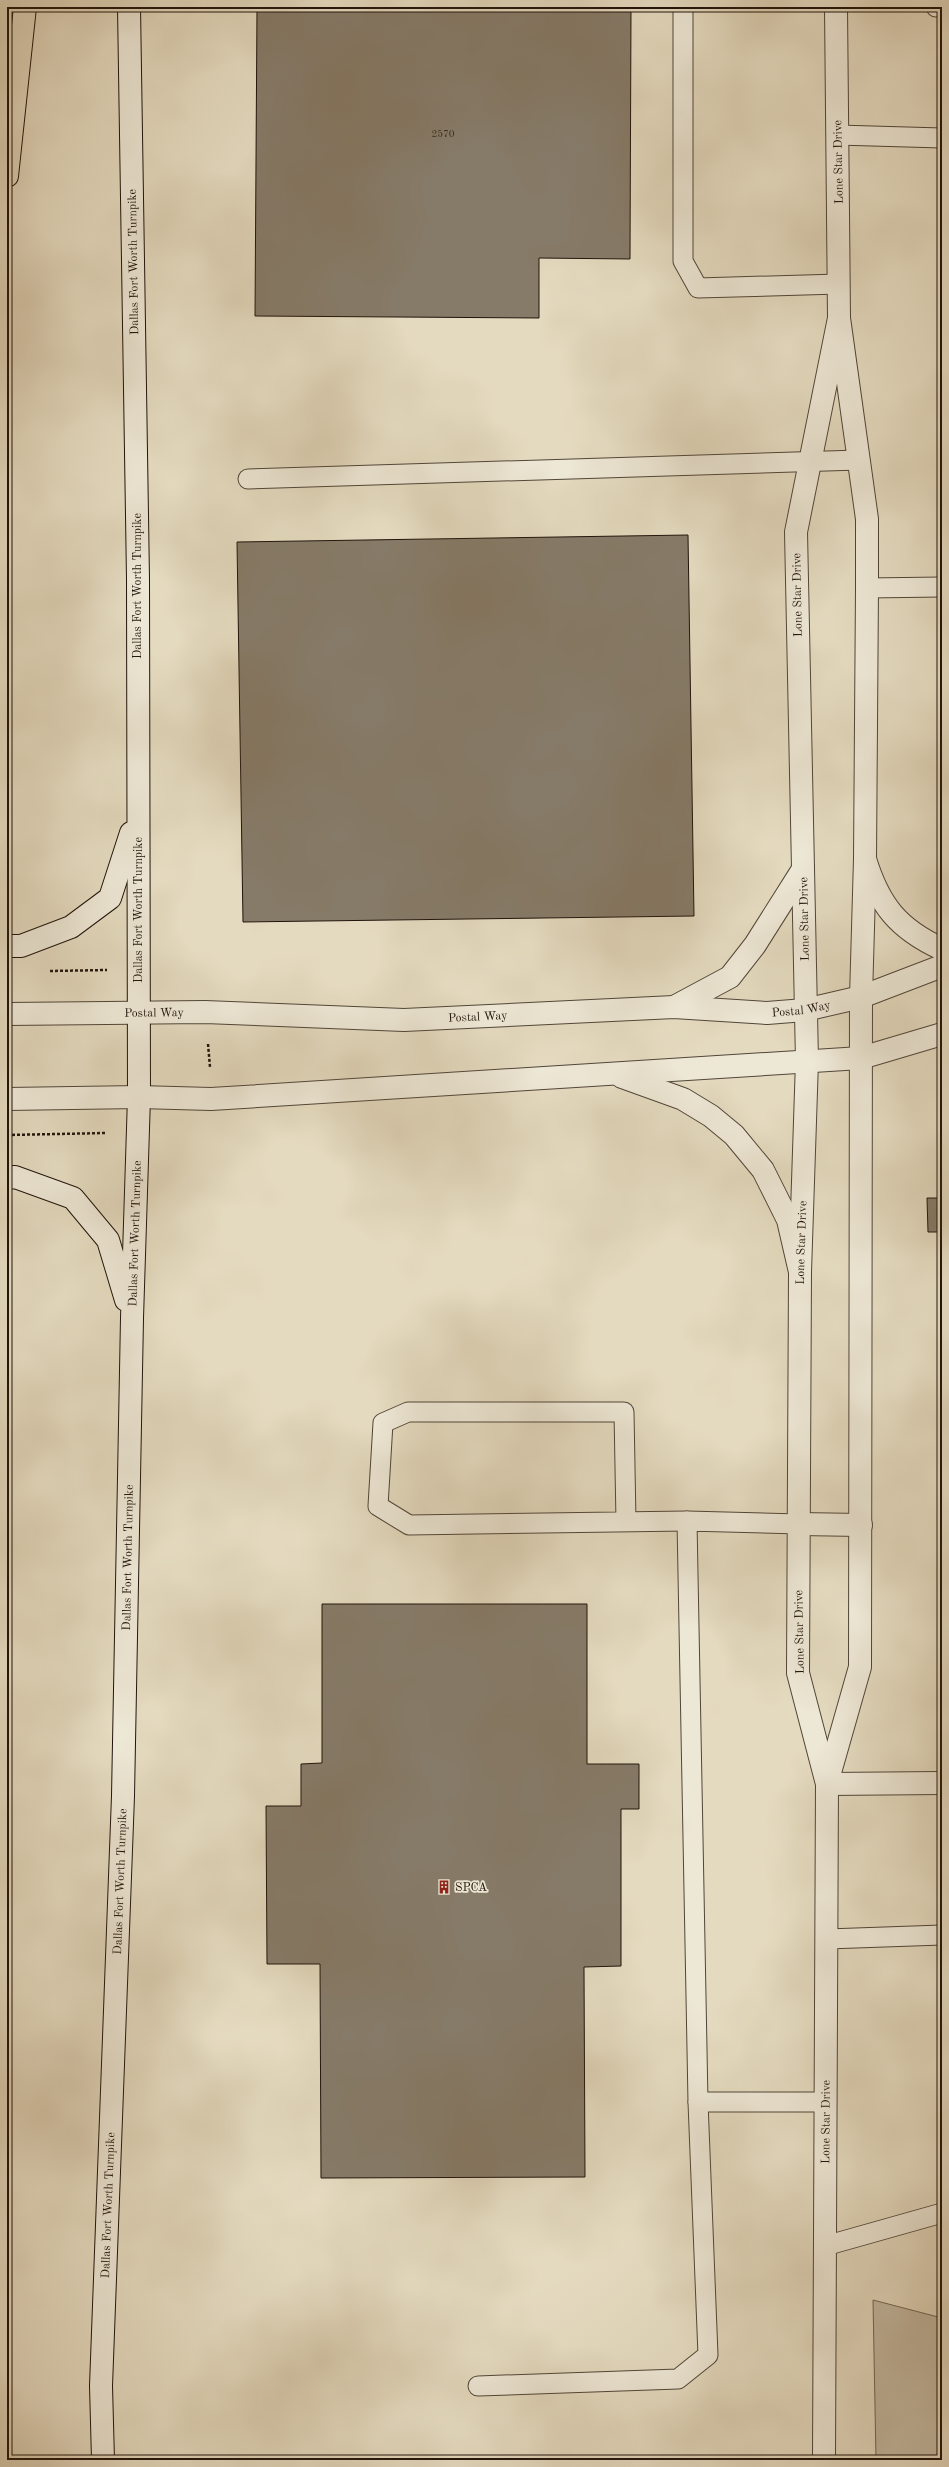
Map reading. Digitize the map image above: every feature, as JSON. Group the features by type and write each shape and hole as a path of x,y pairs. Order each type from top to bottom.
{"highway":[{"path":"7,176 25,7"}],"street":[{"name":"Dallas Fort Worth Turnpike","path":"102,2460 101,2386 123,1796 132,1318 139,1097 138,579 129,7"},
{"name":"Lone Star Drive","path":"827,1784 860,1667 861,997 865,859 867,588 866,519 839,318 836,7"},
{"name":"Lone Star Drive","path":"824,2460 827,1784 798,1673 800,1272 807,1061 796,532 839,318"},
{"path":"7,946 21,946 71,927 110,898 138,814"},
{"path":"865,859 874,887 888,909 905,929 924,941 942,949"},
{"path":"674,1007 730,976 755,945 803,869"},
{"name":"Postal Way","path":"7,1014 205,1012 404,1020 674,1007 767,1013 805,1010 861,997 942,966"},
{"path":"7,1099 139,1097 211,1099 861,1058 942,1034"},
{"path":"616,1074 683,1099 711,1116 734,1135 763,1170 788,1220 800,1272"},
{"path":"7,1178 15,1178 73,1198 108,1240 132,1318"},
{"path":"798,1524 861,1525"},
{"path":"827,1784 942,1783"}],"lane":[{"path":"683,7 683,261 698,288 839,284"},
{"path":"936,7 942,7"},
{"path":"837,135 942,138"},
{"path":"248,479 809,463 859,460"},
{"path":"867,588 942,587"},
{"path":"626,1522 624,1412 408,1412 383,1423 378,1506 409,1525 626,1522 687,1521 798,1524"},
{"path":"478,2386 678,2379 708,2355 698,2102 687,1521"},
{"path":"827,1939 942,1935"},
{"path":"698,2102 826,2102"},
{"path":"825,2246 942,2213"}],"path":[{"path":"44,971 112,970"},
{"path":"208,1040 211,1074"},
{"path":"7,1135 108,1133"}],"shaded area":[{"path":"873,2300 942,2318 942,2460 876,2460"}],"building":[{"path":"257,7 631,7 630,259 539,258 539,318 255,316"},
{"path":"688,535 694,916 243,922 237,542"},
{"path":"927,1198 942,1198 942,1232 928,1232"},
{"name":"SPCA","path":"322,1604 587,1604 587,1764 639,1764 639,1809 621,1809 621,1966 584,1967 585,2177 321,2178 320,1964 267,1964 266,1806 301,1806 301,1764 322,1763"}],"place":[{"name":"SPCA","path":"444,1887"}]}
